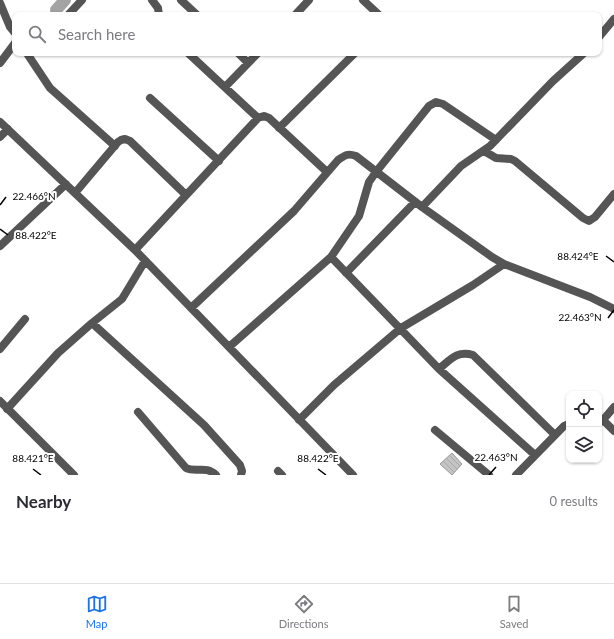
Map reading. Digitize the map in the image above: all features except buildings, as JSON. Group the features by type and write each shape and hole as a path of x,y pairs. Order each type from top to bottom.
{"street":[{"path":"71,12 82,0"},
{"path":"152,0 158,8 159,12"},
{"path":"181,0 194,12"},
{"path":"298,12 310,0"},
{"path":"363,0 376,12"},
{"path":"0,3 12,29"},
{"path":"602,33 614,19"},
{"path":"0,63 12,47"},
{"path":"29,56 50,88 115,146"},
{"path":"191,56 258,118"},
{"path":"241,56 248,63"},
{"path":"225,87 255,56"},
{"path":"279,128 352,56"},
{"path":"346,273 461,166 484,151 496,140 553,80 581,56"},
{"path":"150,98 219,161"},
{"path":"229,347 330,257 359,216 369,182 430,106 436,102 443,104 496,140"},
{"path":"135,250 258,118 264,116 269,118 327,172"},
{"path":"0,122 135,250 353,475"},
{"path":"0,137 8,129"},
{"path":"75,193 115,146 121,140 125,139 130,141 186,195"},
{"path":"484,151 496,158 511,159 515,161 583,218 589,221 595,217 614,194"},
{"path":"191,308 294,211 338,160 344,155 349,154 356,156 492,257 504,264 590,297 614,309"},
{"path":"0,246 66,184"},
{"path":"330,257 401,328 439,369 535,455"},
{"path":"7,409 58,353 122,299 145,261"},
{"path":"299,420 334,385 401,328 473,285 504,264"},
{"path":"0,349 25,319"},
{"path":"92,323 204,425 240,465 242,471 241,475"},
{"path":"439,369 458,354 466,352 473,355 555,435"},
{"path":"0,401 74,475"},
{"path":"602,421 614,407"},
{"path":"138,412 186,468 191,471 205,469 212,471 216,475"},
{"path":"602,423 614,431"},
{"path":"516,475 566,425"},
{"path":"435,430 489,475"}],"waterway":[{"path":"56,10 65,0"}]}
